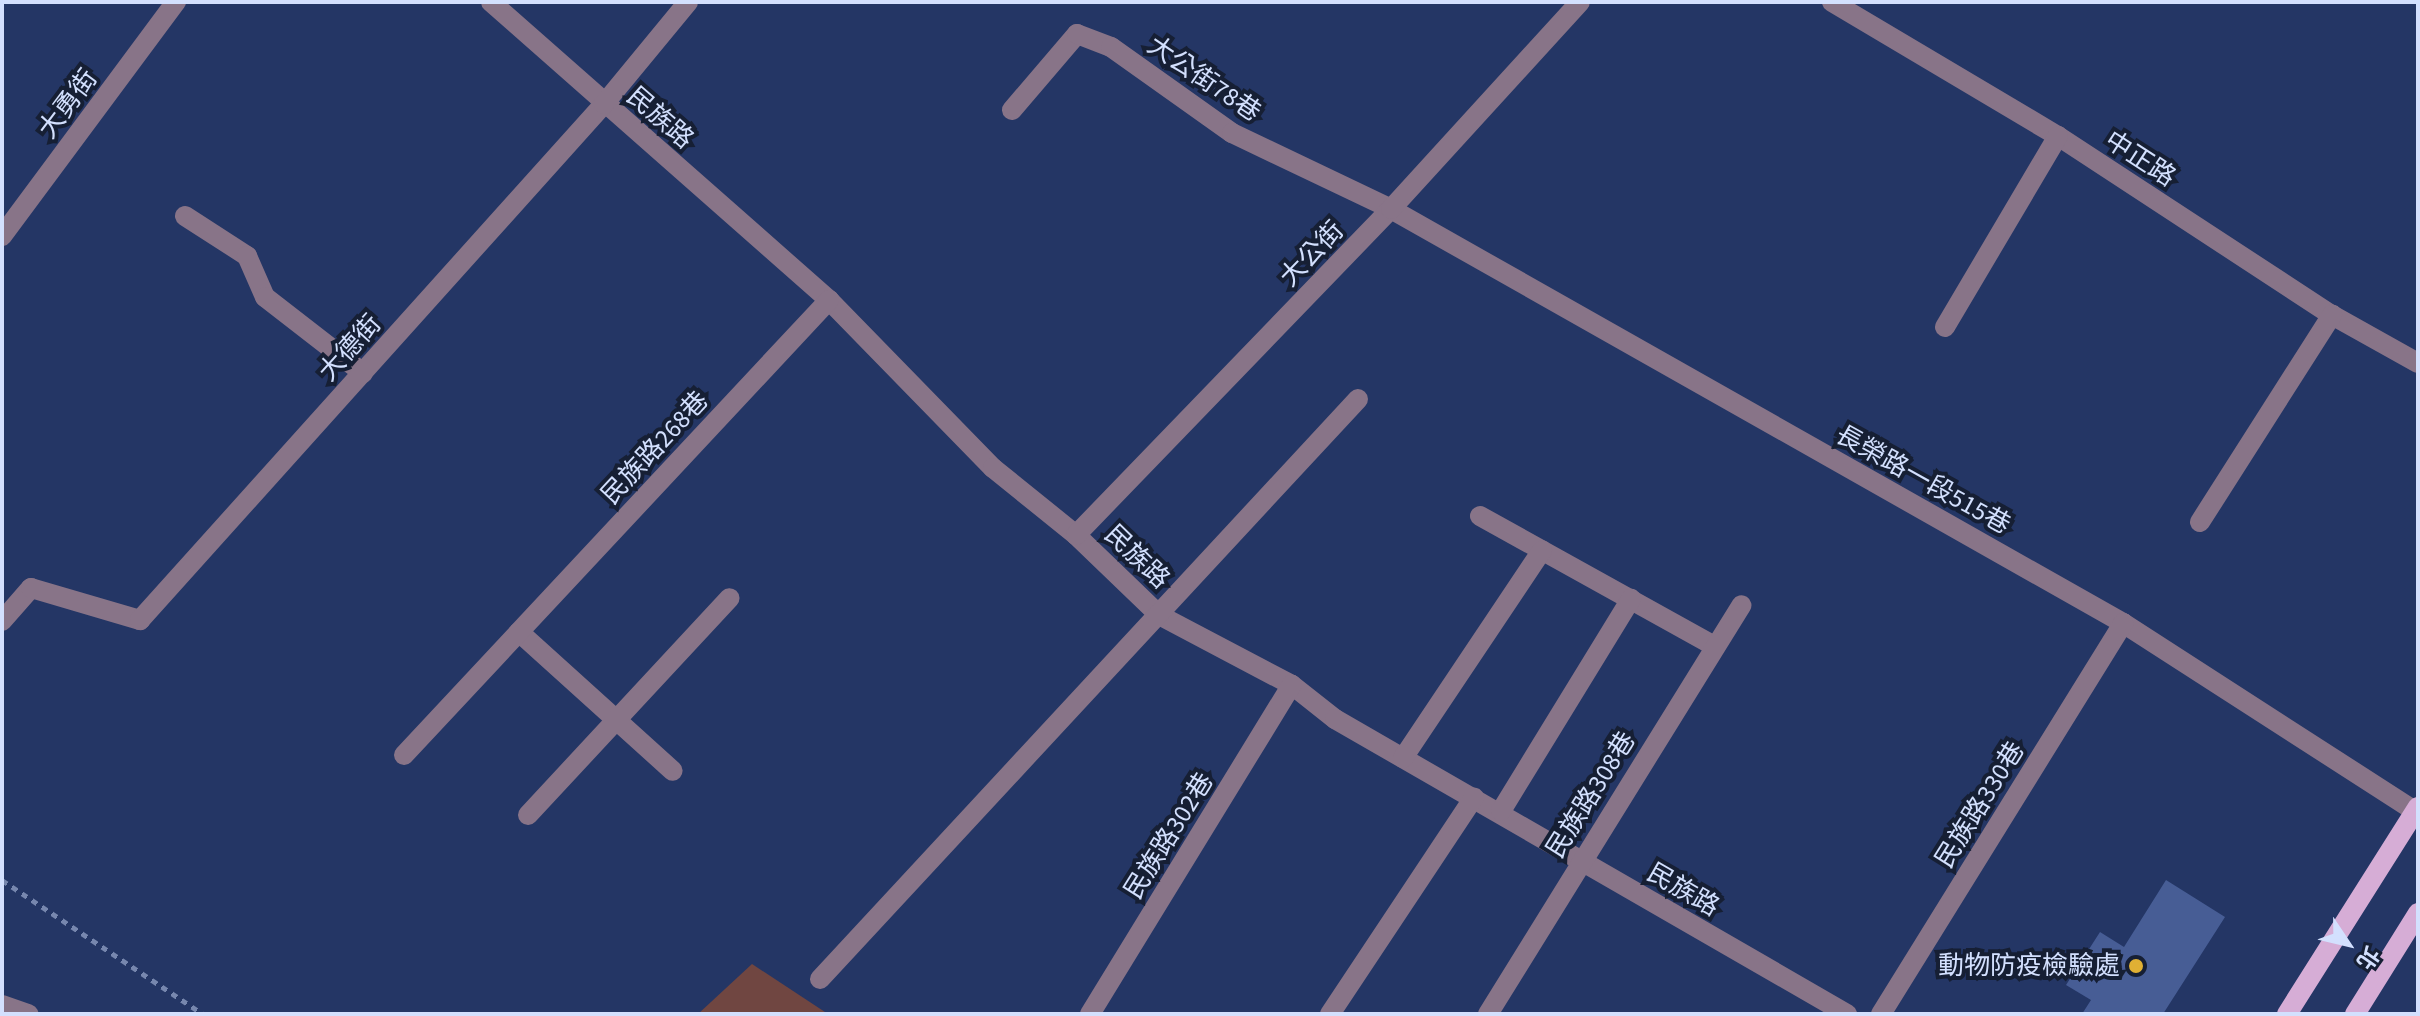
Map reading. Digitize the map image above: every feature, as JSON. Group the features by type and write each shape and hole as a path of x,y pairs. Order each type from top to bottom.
{"main road":[{"path":"2287,1014 2417,811"},
{"path":"2355,1014 2418,913"}],"street":[{"name":"大勇街","path":"2,236 176,2"},
{"name":"民族路","path":"491,2 829,300 993,468 1076,535 1159,615 1292,685 1335,719 1501,811 1580,861 1847,1014"},
{"name":"大德街","path":"7,614 31,588 140,620 604,104 688,2"},
{"name":"大公街","path":"1076,535 1391,209 1580,2"},
{"name":"中正路","path":"1832,2 2058,136 2332,315 2418,363"},
{"name":"大公街78巷","path":"1012,110 1077,34 1111,47 1232,133 1391,209"},
{"path":"1945,327 2058,136"},
{"name":"長榮路一段515巷","path":"1391,209 2123,623 2417,811"},
{"path":"185,216 247,256 265,297 363,373"},
{"name":"民族路268巷","path":"404,755 829,300"},
{"path":"2200,522 2332,315"},
{"path":"820,979 1358,399"},
{"path":"1480,516 1715,646"},
{"path":"1403,758 1542,550"},
{"path":"528,815 619,722 730,598"},
{"path":"1501,811 1631,599"},
{"name":"民族路308巷","path":"1488,1014 1580,861 1742,605"},
{"name":"民族路330巷","path":"1881,1014 2123,623"},
{"path":"519,632 673,771"},
{"name":"民族路302巷","path":"1090,1014 1292,685"},
{"path":"1330,1014 1474,797"},
{"path":"2,1005 28,1014"}],"path":[{"path":"2,880 203,1014"}],"shaded area":[{"path":"752,964 828,1014 698,1014"}],"building":[{"name":"動物防疫檢驗處","path":"2166,880 2225,917 2163,1014 2082,1014 2091,1000 2066,985 2100,932 2124,947"}],"place":[{"name":"動物防疫檢驗處","path":"2136,966"}]}
